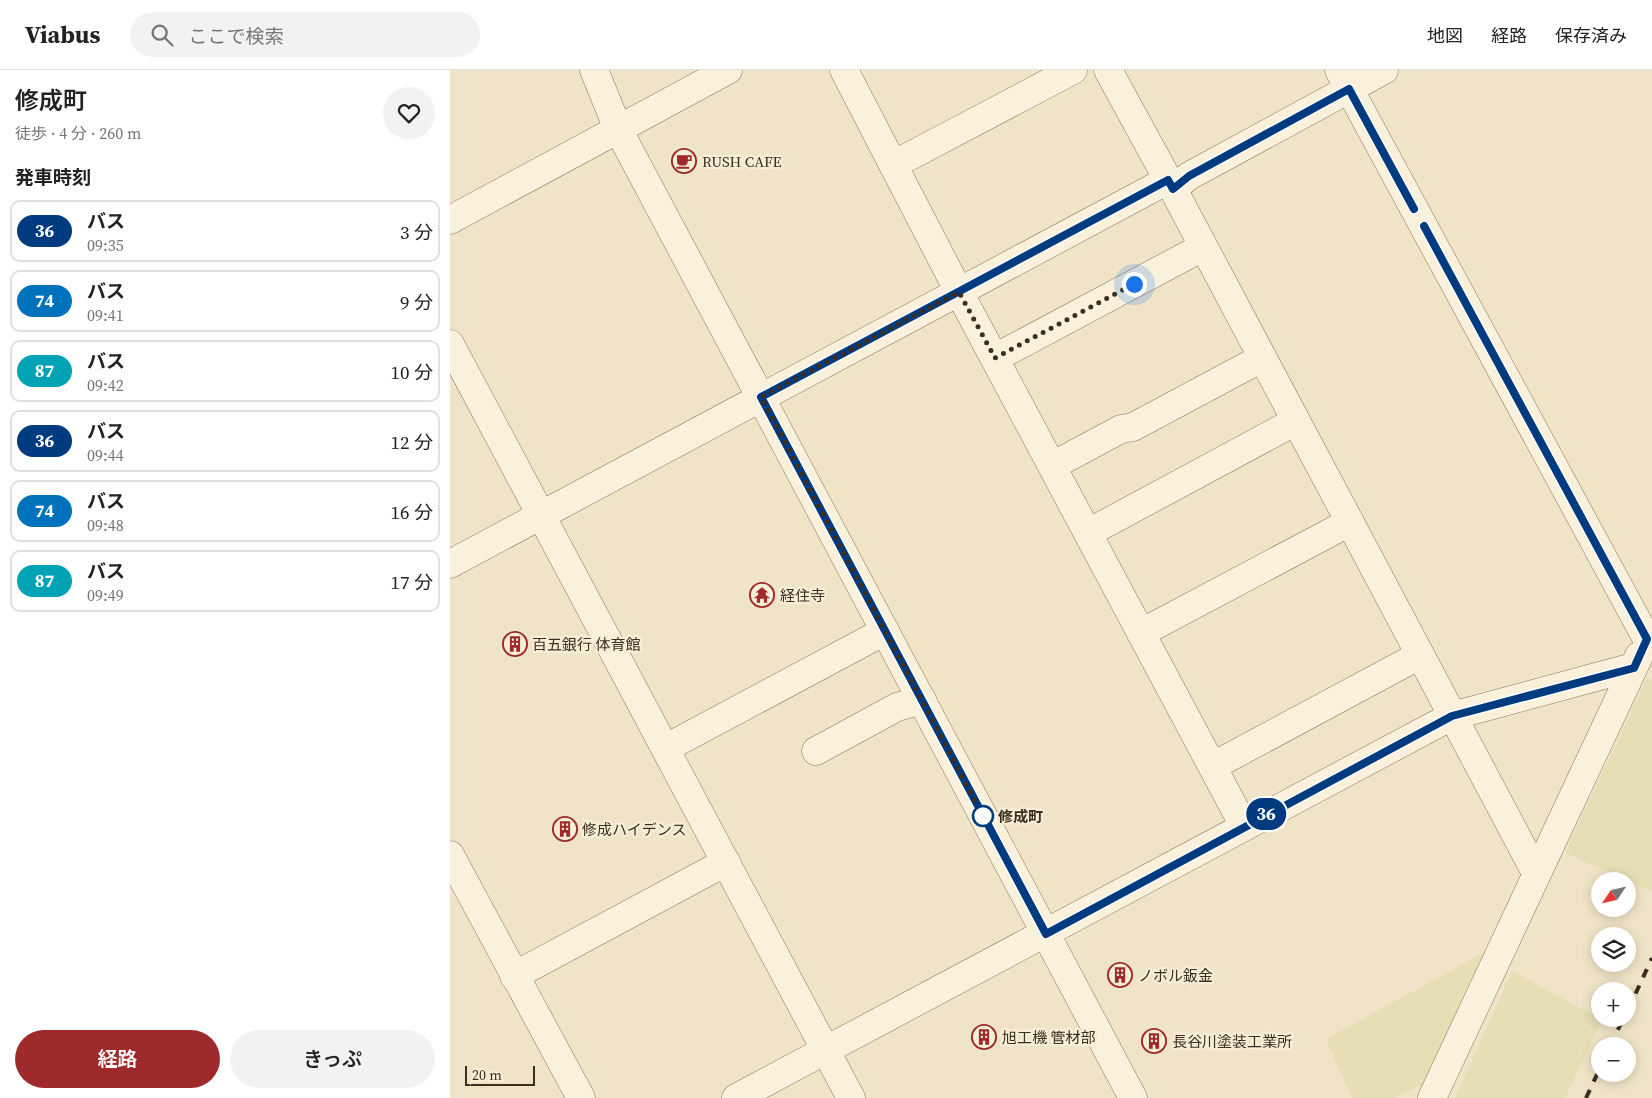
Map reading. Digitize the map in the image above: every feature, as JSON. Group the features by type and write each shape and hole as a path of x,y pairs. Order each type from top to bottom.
{"street":[{"path":"594,70 618,129 1133,1098"},
{"path":"452,216 728,70"},
{"path":"844,70 959,292 1244,826"},
{"path":"893,165 1074,70"},
{"path":"1108,70 1536,873"},
{"path":"450,564 959,292 1189,176 1344,79 1384,70"},
{"path":"1344,79 1650,635 1536,873 1432,1098"},
{"path":"995,358 1203,246"},
{"path":"450,344 851,1098"},
{"path":"1052,466 1121,429 1133,427 1262,358"},
{"path":"1088,533 1296,421"},
{"path":"1141,633 1350,522"},
{"path":"666,748 885,631"},
{"path":"1213,766 1420,655"},
{"path":"744,1096 826,1050 1452,716 1634,668"},
{"path":"816,751 897,707 922,700"},
{"path":"450,855 580,1098"},
{"path":"514,976 726,862"}],"shaded area":[{"path":"1647,678 1652,680 1652,891 1636,884 1636,872 1608,872 1565,853"},
{"path":"1505,941 1436,1078 1394,1098 1352,1098 1326,1039"},
{"path":"1512,971 1591,1014 1591,1027 1599,1027 1594,1037 1591,1037 1591,1043 1565,1098 1455,1098"}],"railway":[{"path":"1636,993 1652,958"},
{"path":"1614,1037 1619,1027"},
{"path":"1586,1098 1593,1082"}],"bus line":[{"name":"36","path":"1414,209 1349,89 1189,176 1173,189 1168,180 761,397 1046,934 1452,716 1634,668 1647,639 1424,226"}],"place":[{"name":"RUSH CAFE","path":"684,161"},
{"name":"経住寺","path":"762,595"},
{"name":"百五銀行 体育館","path":"515,644"},
{"name":"修成町","path":"983,816"},
{"name":"修成ハイデンス","path":"565,829"},
{"name":"ノボル鈑金","path":"1120,975"},
{"name":"旭工機 管材部","path":"984,1037"},
{"name":"長谷川塗装工業所","path":"1154,1041"}],"route":[{"path":"983,816 761,397 959,292 995,358 1134,284"}]}
